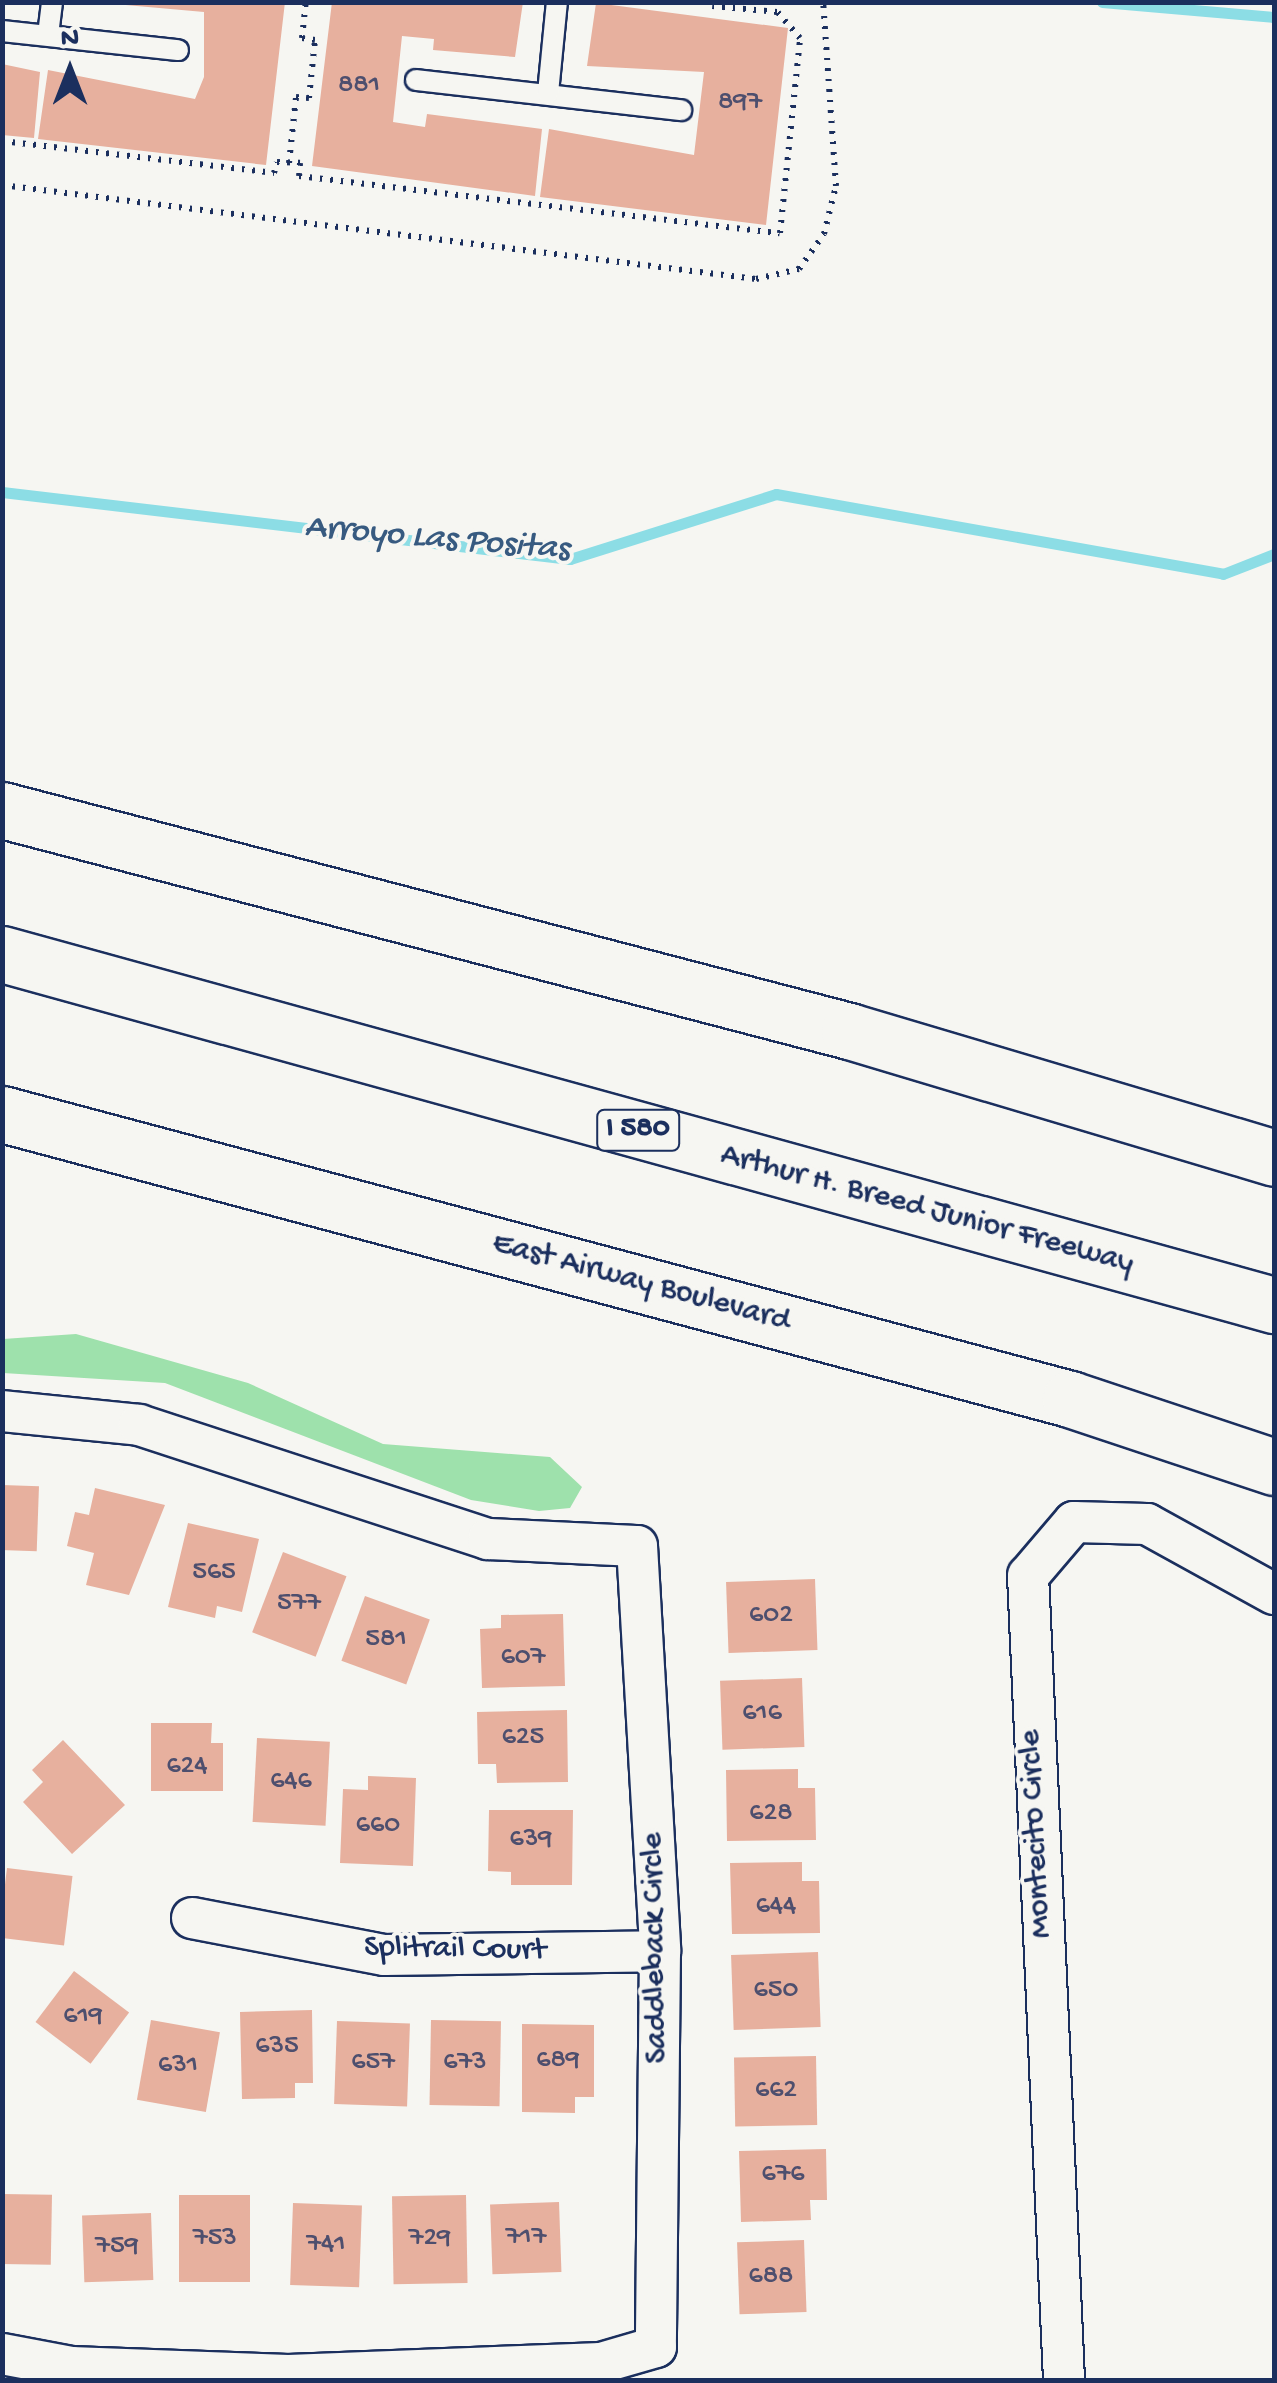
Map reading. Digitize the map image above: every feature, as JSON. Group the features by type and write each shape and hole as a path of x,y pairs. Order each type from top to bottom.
{"main road":[{"path":"2,810 849,1030 1274,1158"},
{"name":"Arthur H. Breed Junior Freeway","path":"2,954 1274,1305"},
{"name":"East Airway Boulevard","path":"2,1114 1070,1399 1274,1467"}],"street":[{"name":"Saddleback Circle","path":"2,1411 139,1425 488,1539 638,1546 660,1951 656,2346 602,2363 288,2378 71,2368 2,2354"},
{"name":"Montecito Circle","path":"1064,2380 1028,1576 1074,1522 1147,1524 1274,1594"},
{"name":"Splitrail Court","path":"192,1918 384,1955 660,1951"}],"lane":[{"path":"48,36 52,2"},
{"path":"548,93 557,2"},
{"path":"2,31 178,50"},
{"path":"416,80 681,110"}],"path":[{"path":"288,163 296,97 309,98 315,40 302,38 306,2"},
{"path":"2,185 756,278 800,270 824,234 836,186 823,2"},
{"path":"2,141 274,172 277,162 300,164 299,176 780,233 800,38 776,12 712,6"}],"green space":[{"path":"76,1334 248,1383 383,1444 550,1457 582,1487 570,1508 539,1511 471,1500 165,1383 3,1373 3,1339"}],"building":[{"path":"92,2 285,2 266,165 38,139 48,70 195,99 204,77 204,12"},
{"path":"332,2 523,2 515,57 433,50 434,39 402,36 393,122 425,127 427,114 542,129 535,196 312,166"},
{"path":"596,3 788,28 766,225 540,197 549,129 694,155 704,72 587,66"},
{"path":"2,64 40,72 34,138 2,135"},
{"path":"2,1485 39,1486 37,1551 2,1550"},
{"path":"95,1488 165,1505 129,1595 86,1585 94,1553 67,1546 75,1512 89,1515"},
{"path":"188,1523 259,1539 242,1612 217,1606 215,1618 168,1607"},
{"path":"283,1552 346,1576 316,1657 252,1632"},
{"path":"815,1579 817,1650 729,1653 726,1582"},
{"path":"365,1596 430,1620 406,1684 341,1661"},
{"path":"563,1614 565,1686 482,1688 480,1629 501,1628 501,1615"},
{"path":"802,1678 804,1747 722,1750 720,1681"},
{"path":"567,1710 568,1782 497,1783 496,1764 478,1764 477,1712"},
{"path":"151,1723 212,1723 211,1743 223,1743 223,1791 151,1791"},
{"path":"257,1738 330,1742 326,1826 253,1822"},
{"path":"63,1740 125,1805 72,1854 23,1802 43,1782 32,1770"},
{"path":"798,1769 798,1788 815,1788 816,1840 727,1841 726,1770"},
{"path":"368,1776 416,1778 413,1866 340,1863 343,1789 368,1790"},
{"path":"489,1810 573,1810 572,1885 511,1885 511,1872 488,1871"},
{"path":"802,1862 802,1881 819,1881 820,1933 732,1934 730,1863"},
{"path":"7,1868 73,1876 64,1946 2,1938"},
{"path":"818,1952 821,2027 734,2030 731,1955"},
{"path":"74,1971 129,2013 91,2064 35,2022"},
{"path":"312,2010 313,2083 295,2083 295,2098 242,2099 240,2012"},
{"path":"151,2020 220,2032 206,2112 137,2100"},
{"path":"431,2020 501,2021 500,2106 430,2105"},
{"path":"337,2021 410,2024 407,2106 334,2104"},
{"path":"522,2024 594,2025 594,2097 575,2097 575,2113 522,2112"},
{"path":"816,2056 817,2125 735,2126 734,2057"},
{"path":"826,2149 827,2200 810,2200 811,2220 741,2222 739,2151"},
{"path":"2,2194 52,2195 51,2265 2,2264"},
{"path":"179,2195 250,2195 250,2282 179,2282"},
{"path":"466,2195 468,2283 394,2284 392,2196"},
{"path":"559,2202 561,2272 492,2274 490,2204"},
{"path":"293,2203 362,2205 359,2287 290,2285"},
{"path":"151,2213 153,2280 84,2282 82,2215"},
{"path":"804,2240 807,2312 740,2314 737,2242"}],"waterway":[{"name":"Arroyo Las Positas","path":"1102,2 1274,17"},
{"name":"Arroyo Las Positas","path":"2,492 570,559 776,494 1223,574 1274,554"}]}
